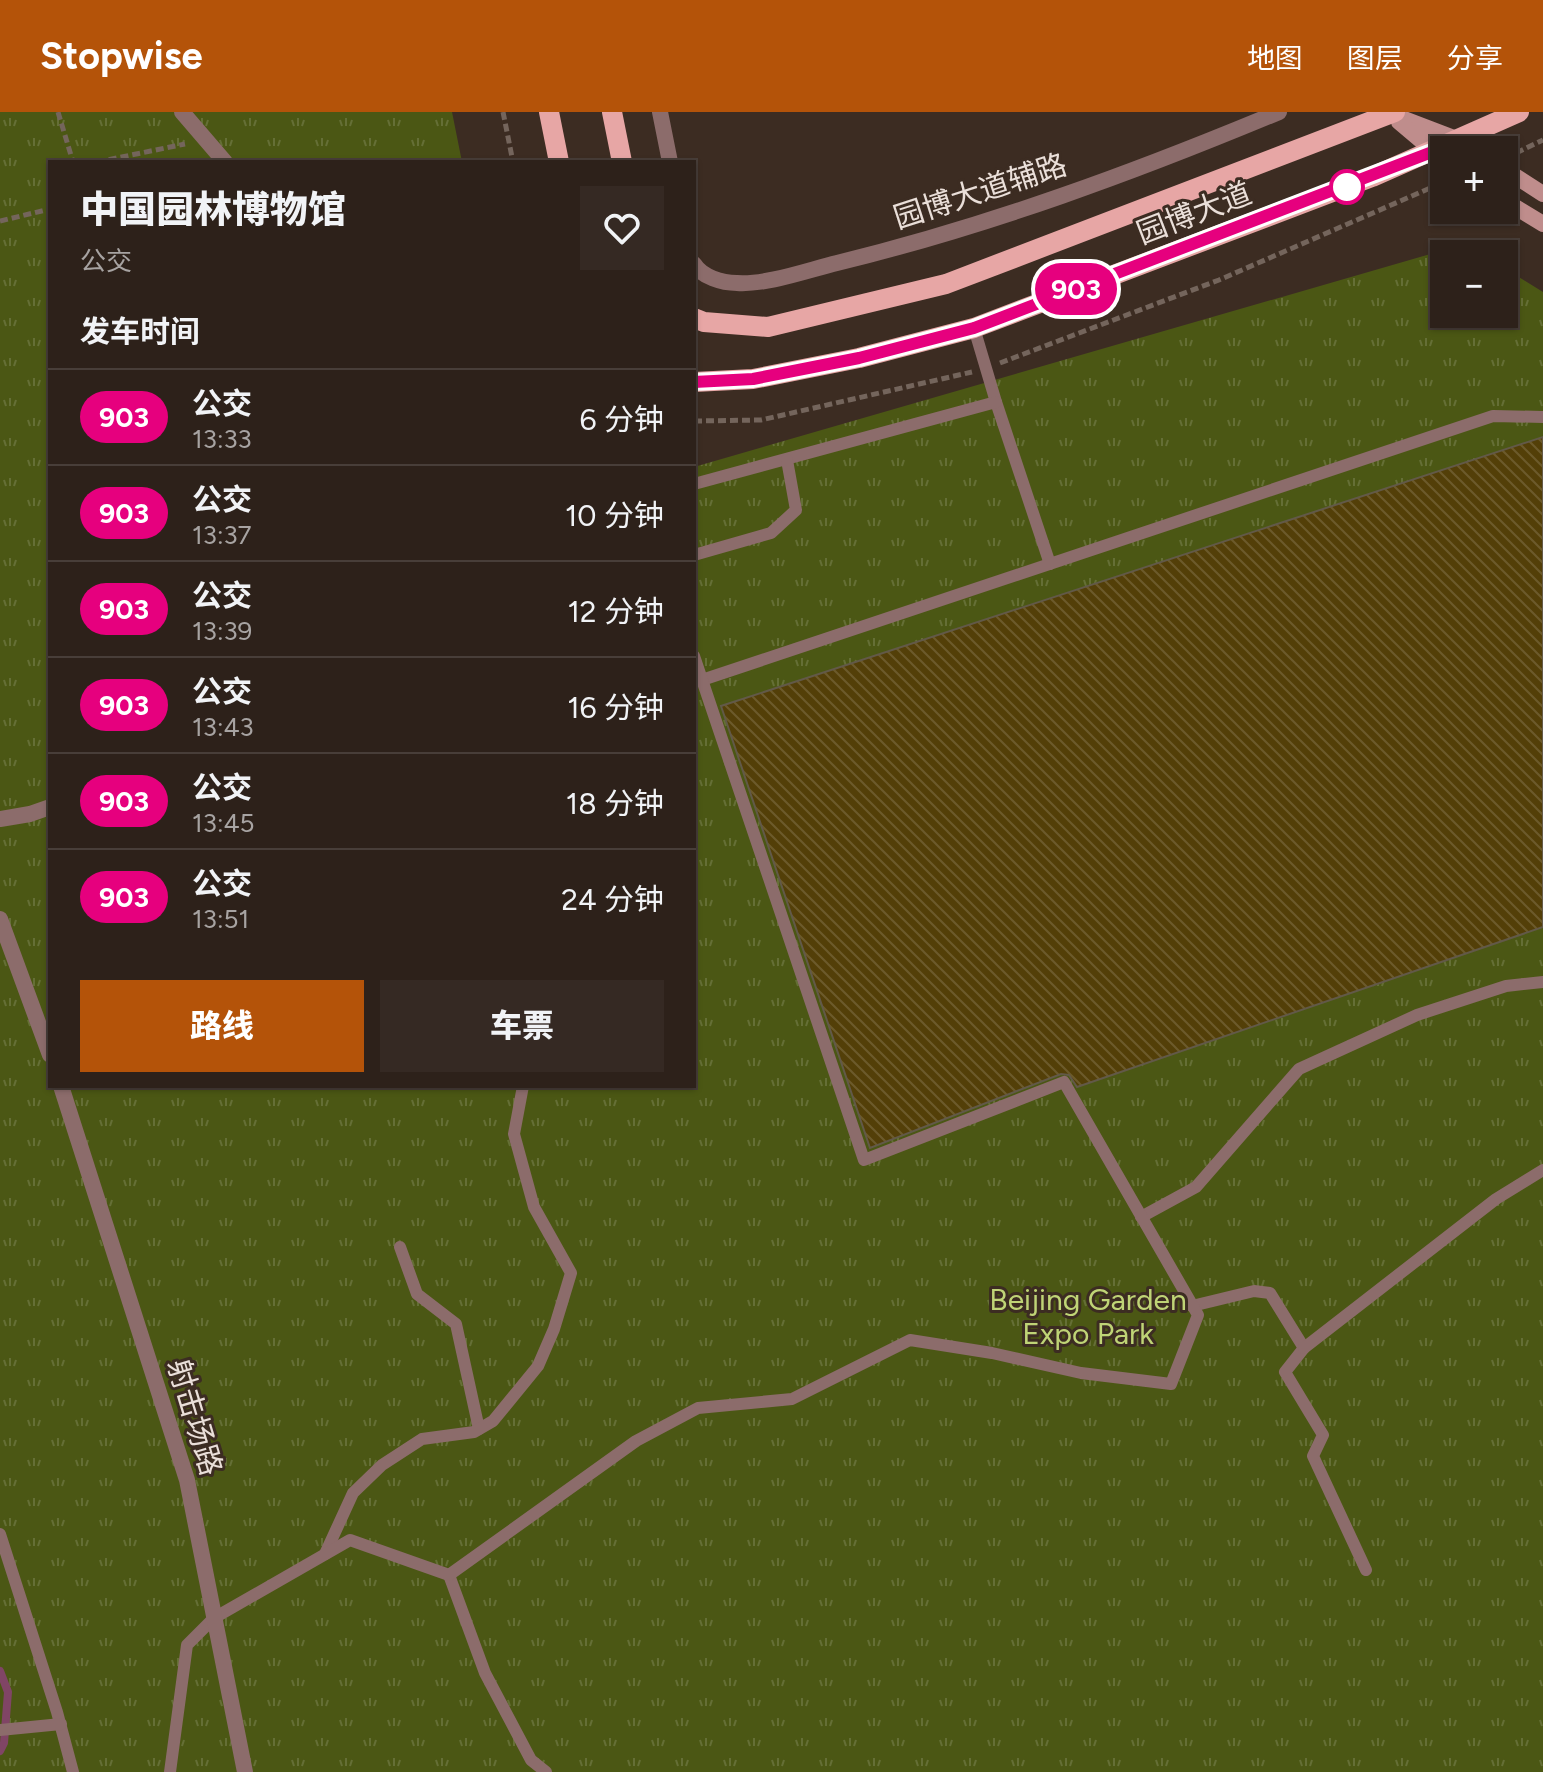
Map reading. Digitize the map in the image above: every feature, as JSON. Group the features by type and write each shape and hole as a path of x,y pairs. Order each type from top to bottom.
{"main road":[{"path":"549,112 559,160"},
{"path":"612,112 622,160"},
{"name":"园博大道","path":"1480,136 1519,112"},
{"path":"1391,113 1445,136"},
{"path":"1391,113 1430,149"},
{"name":"园博大道","path":"696,319 768,327 946,284 1391,113"},
{"name":"园博大道","path":"696,382 753,379 859,358 974,328 1430,159"},
{"path":"1518,178 1543,194"},
{"path":"1518,209 1543,224"}],"street":[{"path":"182,112 223,160"},
{"path":"660,112 670,160"},
{"name":"园博大道辅路","path":"696,268 709,277 735,284 756,282 873,254 1019,213 1279,112"},
{"path":"0,819 48,808"},
{"path":"0,919 48,1050"},
{"name":"射击场路","path":"62,1088 187,1480 245,1772"}],"lane":[{"path":"974,328 1050,564"},
{"path":"696,483 996,402"},
{"path":"702,680 1493,416 1543,417"},
{"path":"696,554 771,533 796,510 787,460"},
{"path":"449,1575 636,1441 698,1408 792,1399 910,1340 992,1353 1081,1373 1171,1384 1198,1315 1064,1082 864,1160 696,662"},
{"path":"696,700 707,695"},
{"path":"1141,1217 1196,1187 1299,1069 1417,1015 1506,986 1543,982"},
{"path":"325,1554 353,1493 382,1465 422,1439 479,1429 493,1421 538,1366 554,1329 571,1273 534,1207 514,1134 523,1088"},
{"path":"1366,1570 1313,1456 1323,1435 1285,1372 1304,1348 1496,1199 1543,1170"},
{"path":"400,1247 417,1294 456,1324 479,1429"},
{"path":"1192,1306 1254,1291 1270,1293 1304,1348"},
{"path":"0,1534 61,1724 73,1772"},
{"path":"170,1772 187,1645 214,1618 350,1540 449,1575"},
{"path":"449,1575 485,1673 530,1766 546,1772"},
{"path":"0,1730 61,1724"}],"path":[{"path":"58,112 72,160"},
{"path":"503,112 513,160"},
{"path":"107,160 206,140"},
{"path":"1518,152 1543,140"},
{"path":"696,421 761,420 986,368 1219,280 1430,188"},
{"path":"0,221 48,209"}],"green space":[{"name":"Beijing Garden Expo Park","path":"0,112 452,112 462,160 48,160 48,1088 696,1088 696,466 1430,254 1430,328 1518,328 1518,277 1543,292 1543,1772 0,1772"}],"building":[{"path":"1543,437 1543,927 1077,1087 1069,1075 1061,1074 870,1148 721,706"}],"waterway":[{"path":"0,1671 8,1692 4,1743 0,1751"}],"bus line":[{"name":"903","path":"696,382 753,379 859,358 974,328 1430,153"}]}
